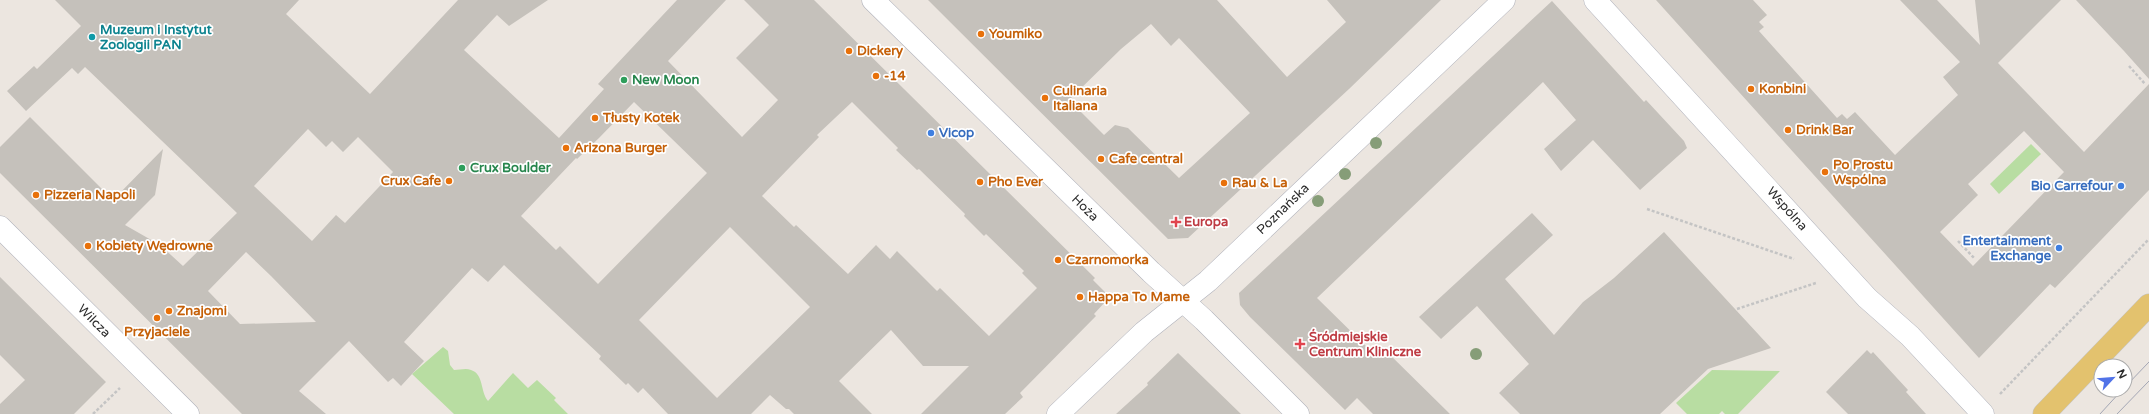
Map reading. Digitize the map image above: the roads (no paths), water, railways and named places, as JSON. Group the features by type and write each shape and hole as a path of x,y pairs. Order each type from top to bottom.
{"main road":[{"path":"2044,414 2149,305"}],"street":[{"name":"Hoża","path":"873,0 1298,414"},
{"name":"Poznańska","path":"1058,414 1144,332 1208,281 1504,0"},
{"name":"Wspólna","path":"1595,0 1867,298 1989,407"},
{"name":"Wilcza","path":"0,227 188,414"}],"tram line":[{"path":"2133,379 2149,362"},
{"path":"2117,414 2149,381"},
{"path":"2100,414 2115,398"}],"place":[{"name":"Youmiko","path":"981,34"},
{"name":"Muzeum i Instytut Zoologii PAN","path":"92,37"},
{"name":"Dickery","path":"849,51"},
{"name":"-14","path":"876,76"},
{"name":"New Moon","path":"624,80"},
{"name":"Konbini","path":"1751,89"},
{"name":"Culinaria Italiana","path":"1045,98"},
{"name":"Tłusty Kotek","path":"595,118"},
{"name":"Drink Bar","path":"1788,130"},
{"name":"Vicop","path":"931,133"},
{"name":"Arizona Burger","path":"566,148"},
{"name":"Cafe central","path":"1101,159"},
{"name":"Crux Boulder","path":"462,168"},
{"name":"Po Prostu Wspólna","path":"1825,172"},
{"name":"Crux Cafe","path":"449,181"},
{"name":"Pho Ever","path":"980,182"},
{"name":"Rau & La","path":"1224,183"},
{"name":"Bio Carrefour","path":"2121,186"},
{"name":"Pizzeria Napoli","path":"36,195"},
{"name":"Europa","path":"1176,222"},
{"name":"Kobiety Wędrowne","path":"88,246"},
{"name":"Entertainment Exchange","path":"2059,248"},
{"name":"Czarnomorka","path":"1058,260"},
{"name":"Happa To Mame","path":"1080,297"},
{"name":"Znajomi","path":"169,311"},
{"name":"Przyjaciele","path":"157,318"},
{"name":"Śródmiejskie Centrum Kliniczne","path":"1300,344"}]}
